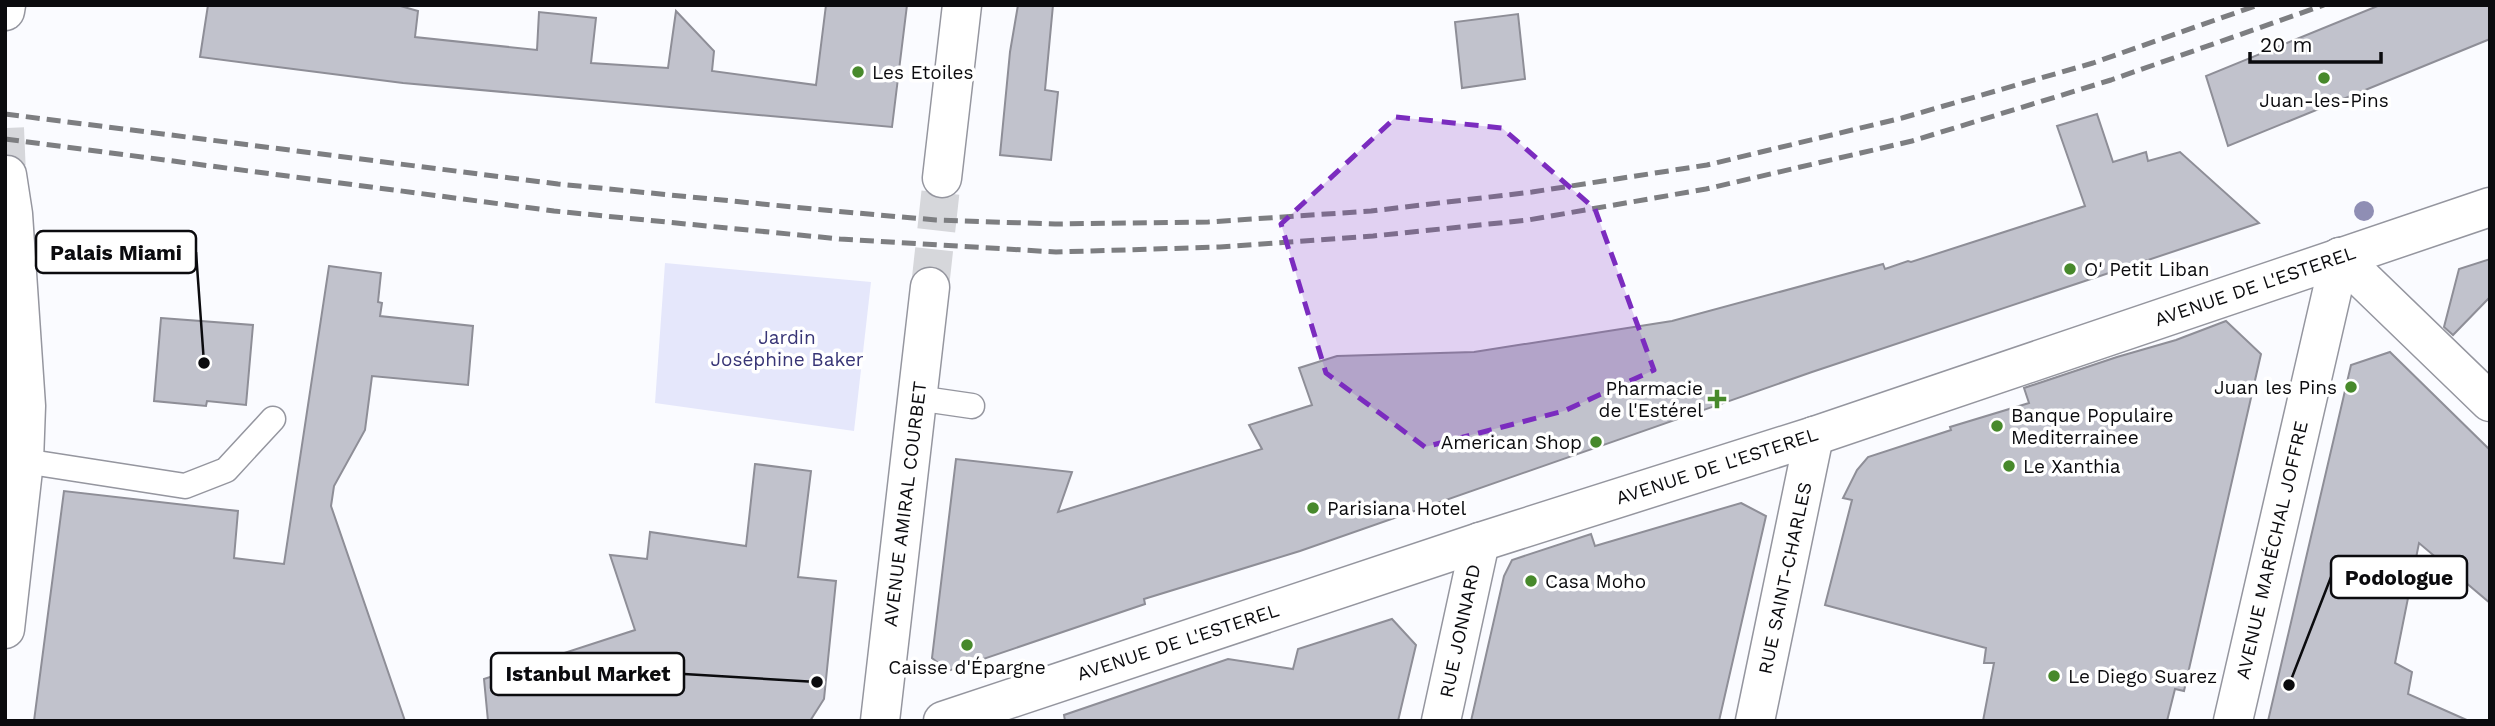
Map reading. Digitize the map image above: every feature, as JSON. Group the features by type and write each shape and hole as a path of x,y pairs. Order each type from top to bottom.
{"street":[{"path":"5,11 6,5"},
{"path":"942,178 962,5"},
{"path":"5,629 24,461 26,406 21,310 7,175"},
{"name":"AVENUE DE L'ESTEREL","path":"943,721 1480,542 1814,436 2490,207"},
{"path":"2340,257 2490,402"},
{"name":"AVENUE MARÉCHAL JOFFRE","path":"2233,721 2340,257"},
{"name":"AVENUE AMIRAL COURBET","path":"880,721 930,287"},
{"name":"RUE SAINT-CHARLES","path":"1755,721 1814,436"},
{"name":"RUE JONNARD","path":"1441,721 1480,542"}],"lane":[{"path":"917,398 972,406"},
{"path":"24,461 185,486 226,470 273,419"}],"highlighted area":[{"path":"1396,117 1502,128 1595,209 1654,370 1564,411 1425,447 1326,373 1281,224"}],"green space":[{"name":"Jardin Joséphine Baker","path":"665,263 871,282 854,431 655,403"}],"building":[{"path":"208,5 397,5 418,11 415,37 537,50 539,12 596,18 591,63 668,68 676,11 714,51 712,71 816,85 826,5 907,5 892,127 403,83 200,57"},
{"path":"1018,5 1053,5 1045,90 1058,92 1051,160 1000,155 1010,52"},
{"name":"Juan-les-Pins","path":"2380,5 2490,5 2490,39 2228,146 2206,76"},
{"path":"1518,14 1525,79 1462,88 1455,22"},
{"path":"2097,114 2113,162 2146,152 2148,161 2180,152 2259,223 1812,372 1300,551 1144,599 1145,604 948,671 932,658 956,459 1072,472 1058,512 1262,449 1249,425 1312,405 1299,368 1337,356 1474,352 1672,321 1883,264 1885,269 1911,262 2085,206 2057,126"},
{"path":"2490,259 2490,297 2453,335 2444,327 2459,269"},
{"path":"329,266 381,273 378,302 382,303 380,316 473,326 468,385 372,376 365,430 334,486 331,506 405,721 34,721 64,491 238,511 234,558 284,564"},
{"path":"161,318 253,325 246,405 207,401 206,406 154,401"},
{"path":"2226,321 2261,354 2184,691 2175,689 2167,721 1983,721 1994,663 1984,663 1986,648 1825,605 1852,500 1843,498 1857,470 1868,457 1951,430 1950,427 2029,403 2024,388 2176,340"},
{"path":"2390,352 2490,450 2490,603 2419,543 2395,663 2412,672 2408,694 2469,721 2268,721 2351,365"},
{"path":"755,464 811,471 798,577 836,581 824,699 810,721 488,721 484,679 635,630 610,555 647,559 650,532 746,546"},
{"path":"1741,503 1766,516 1719,721 1471,721 1504,576 1512,560 1591,534 1595,546"},
{"path":"1392,619 1416,645 1398,721 1065,721 1064,715 1228,659 1293,669 1298,649"}],"tunnel":[{"path":"5,128 7,175"},
{"path":"930,287 942,178"}],"railway":[{"path":"5,114 558,184 834,211 936,220 1055,224 1208,222 1371,211 1532,192 1707,165 1902,118 2093,63 2258,5"},
{"path":"5,139 554,211 840,239 1056,252 1220,247 1373,236 1528,220 1706,189 1912,141 2111,80 2324,5"}],"place":[{"name":"Les Etoiles","path":"858,72"},
{"name":"Juan-les-Pins","path":"2324,78"},
{"name":"O' Petit Liban","path":"2070,269"},
{"name":"Palais Miami","path":"204,363"},
{"name":"Juan les Pins","path":"2351,387"},
{"name":"Pharmacie de l'Estérel","path":"1717,399"},
{"name":"Banque Populaire Mediterrainee","path":"1997,426"},
{"name":"American Shop","path":"1596,442"},
{"name":"Le Xanthia","path":"2009,466"},
{"name":"Parisiana Hotel","path":"1313,508"},
{"name":"Casa Moho","path":"1531,581"},
{"name":"Caisse d'Épargne","path":"967,645"},
{"name":"Le Diego Suarez","path":"2054,676"},
{"name":"Istanbul Market","path":"817,682"},
{"name":"Podologue","path":"2289,685"}]}
